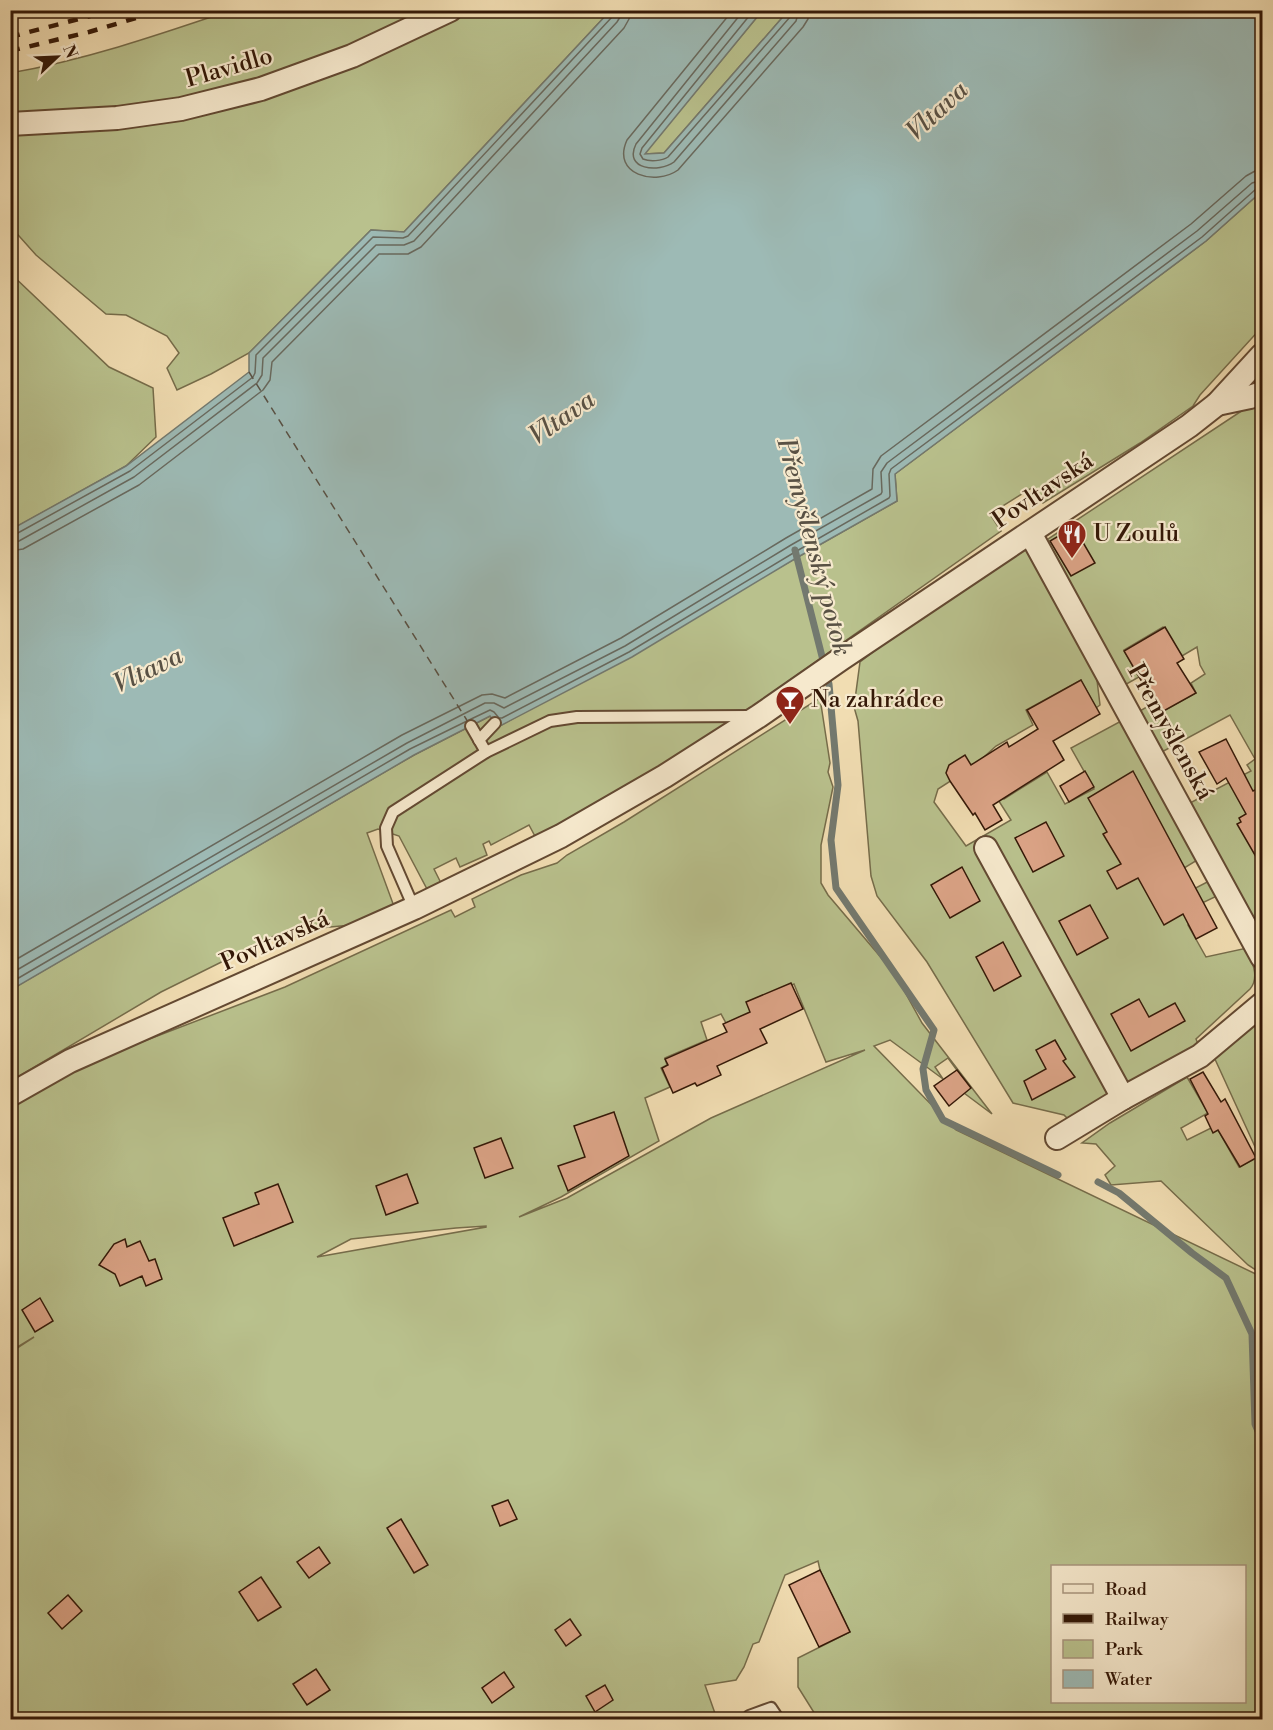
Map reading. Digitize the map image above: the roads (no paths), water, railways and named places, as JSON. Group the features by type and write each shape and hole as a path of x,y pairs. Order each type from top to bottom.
{"street":[{"name":"Plavidlo","path":"10,124 117,118 182,109 261,89 352,56 450,10"},
{"name":"Povltavská","path":"10,1095 70,1061 414,908 561,836 665,776 759,716 1189,426 1217,404 1263,355"},
{"path":"1217,404 1250,398 1263,393"},
{"name":"Přemyšlenská","path":"1030,533 1263,957"},
{"path":"986,848 1123,1098"},
{"path":"1057,1138 1123,1098 1200,1056 1263,1004"}],"lane":[{"path":"414,908 387,846 386,828 393,812 486,752 550,721 577,717 759,716"},
{"path":"478,740 495,723"},
{"path":"471,726 486,752"},
{"path":"750,1719 749,1716 771,1708 779,1719"}],"water":[{"name":"Vltava","path":"610,11 762,11 645,154 664,153 788,11 1262,11 1262,191 1206,241 895,474 897,501 798,557 632,657 498,727 490,716 414,755 11,990 10,530 126,466 249,372 249,353 371,230 404,232"}],"waterway":[{"name":"Přemyšlenský potok","path":"795,550 829,684 838,785 831,840 836,888 934,1030 923,1069 926,1090 943,1120 1058,1175"},
{"name":"Přemyšlenský potok","path":"1098,1182 1119,1193 1226,1278 1252,1334 1255,1424 1262,1440"}],"railway":[{"path":"10,37 113,10"},
{"path":"10,51 89,32 163,10"}],"place":[{"name":"U Zoulů","path":"1072,560"},
{"name":"Na zahrádce","path":"790,726"}]}
